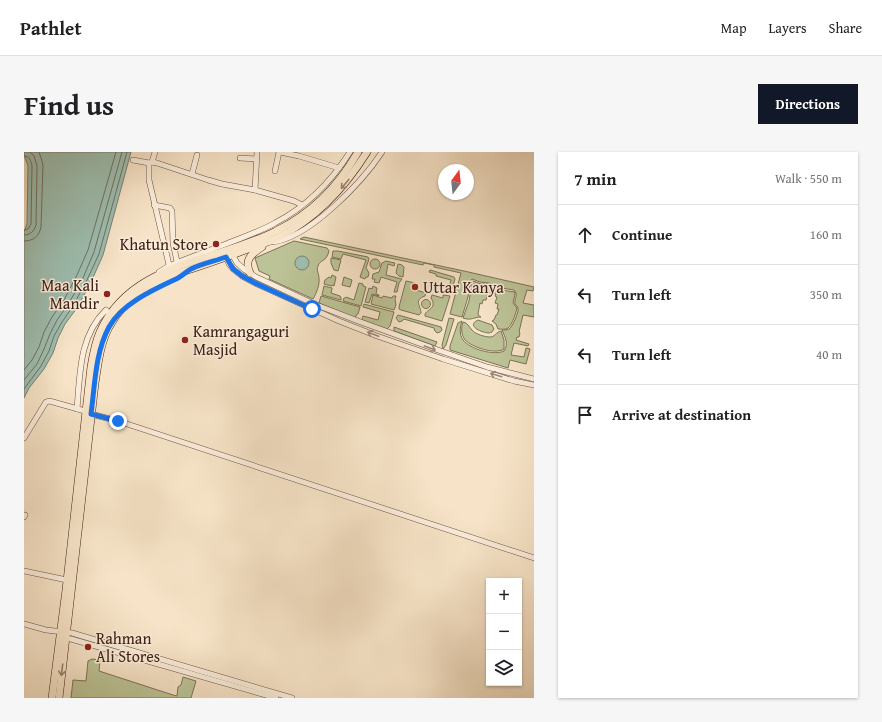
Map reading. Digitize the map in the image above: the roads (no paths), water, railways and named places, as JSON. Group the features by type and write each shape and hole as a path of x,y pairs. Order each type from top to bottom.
{"main road":[{"path":"52,698 63,635 88,412 84,395 87,362 93,340 99,330 114,315 154,289 227,251 268,235 290,224 315,205 332,188 358,152"},
{"path":"250,273 248,265 250,257 254,252 268,242 307,220 329,201 347,182 368,152"},
{"path":"59,698 67,580 88,412 100,352 114,315 127,295 145,281 170,268 227,251 268,242"}],"street":[{"path":"155,152 150,162 149,180 170,268"},
{"path":"255,190 257,152"},
{"path":"275,171 280,152 299,154 338,168"},
{"path":"227,251 251,234 275,223 302,205 326,184 350,152"},
{"path":"268,242 278,241 291,236 307,228 323,216 358,183 382,152"},
{"path":"192,174 197,155"},
{"path":"240,158 256,159"},
{"path":"133,160 150,162 222,184 255,190 294,201 302,205"},
{"path":"154,205 170,208 172,211 173,243 178,265"},
{"path":"227,251 240,267 339,321 478,370 514,381 534,385"},
{"path":"227,251 233,269 257,284 313,306 414,342 487,367 534,379"},
{"path":"257,284 260,278"},
{"path":"77,409 82,355 86,340 93,326 106,310 114,315"},
{"path":"412,348 414,342"},
{"path":"24,438 46,402 49,401 118,421 534,558"},
{"path":"24,571 67,580"},
{"path":"24,624 276,698"},
{"path":"63,635 72,632 292,698"}],"water":[{"path":"24,152 131,152 103,255 77,308 65,324 53,353 44,369 29,388 24,398 24,232 27,224 28,166"},
{"path":"302,256 307,258 309,263 307,268 302,270 297,268 295,263 297,258"}],"place":[{"name":"Khatun Store","path":"216,244"},
{"name":"Uttar Kanya","path":"415,287"},
{"name":"Maa Kali Mandir","path":"107,294"},
{"name":"Kamrangaguri Masjid","path":"185,340"},
{"name":"Rahman Ali Stores","path":"88,647"}]}
